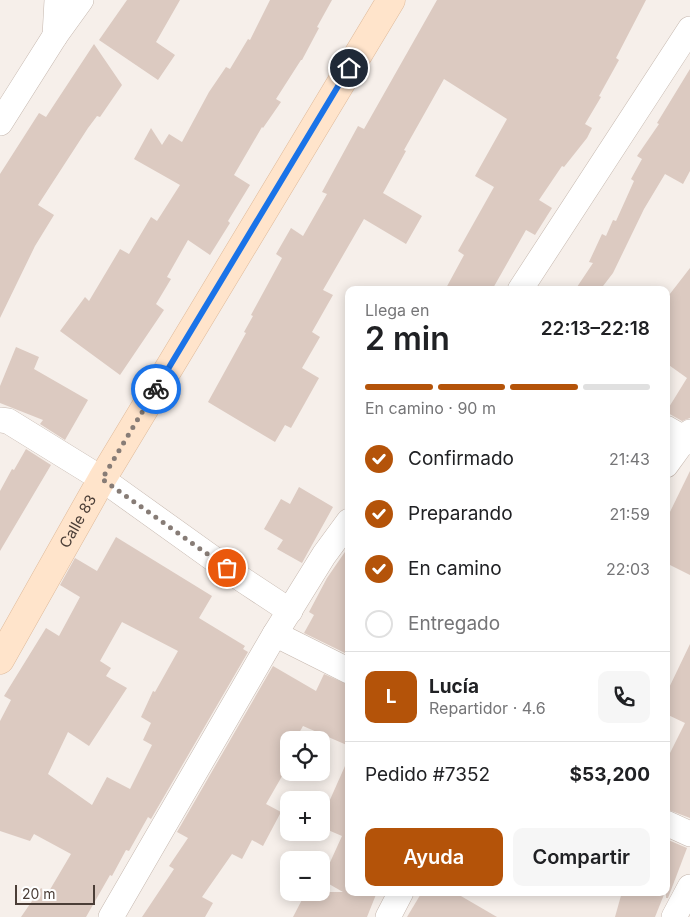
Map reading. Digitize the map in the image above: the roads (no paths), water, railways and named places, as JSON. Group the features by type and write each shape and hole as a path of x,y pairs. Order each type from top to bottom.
{"street":[{"path":"55,36 57,0"},
{"path":"0,123 55,36 81,0"},
{"name":"Calle 83","path":"0,660 102,479 391,0"},
{"path":"523,286 690,30"},
{"path":"0,420 8,421 102,479 243,580 290,611"},
{"path":"670,458 683,435"},
{"path":"111,917 275,634 324,555 345,527"},
{"path":"275,634 345,670"},
{"path":"670,825 690,834"},
{"path":"674,917 690,887"},
{"path":"390,916 399,896"}]}
